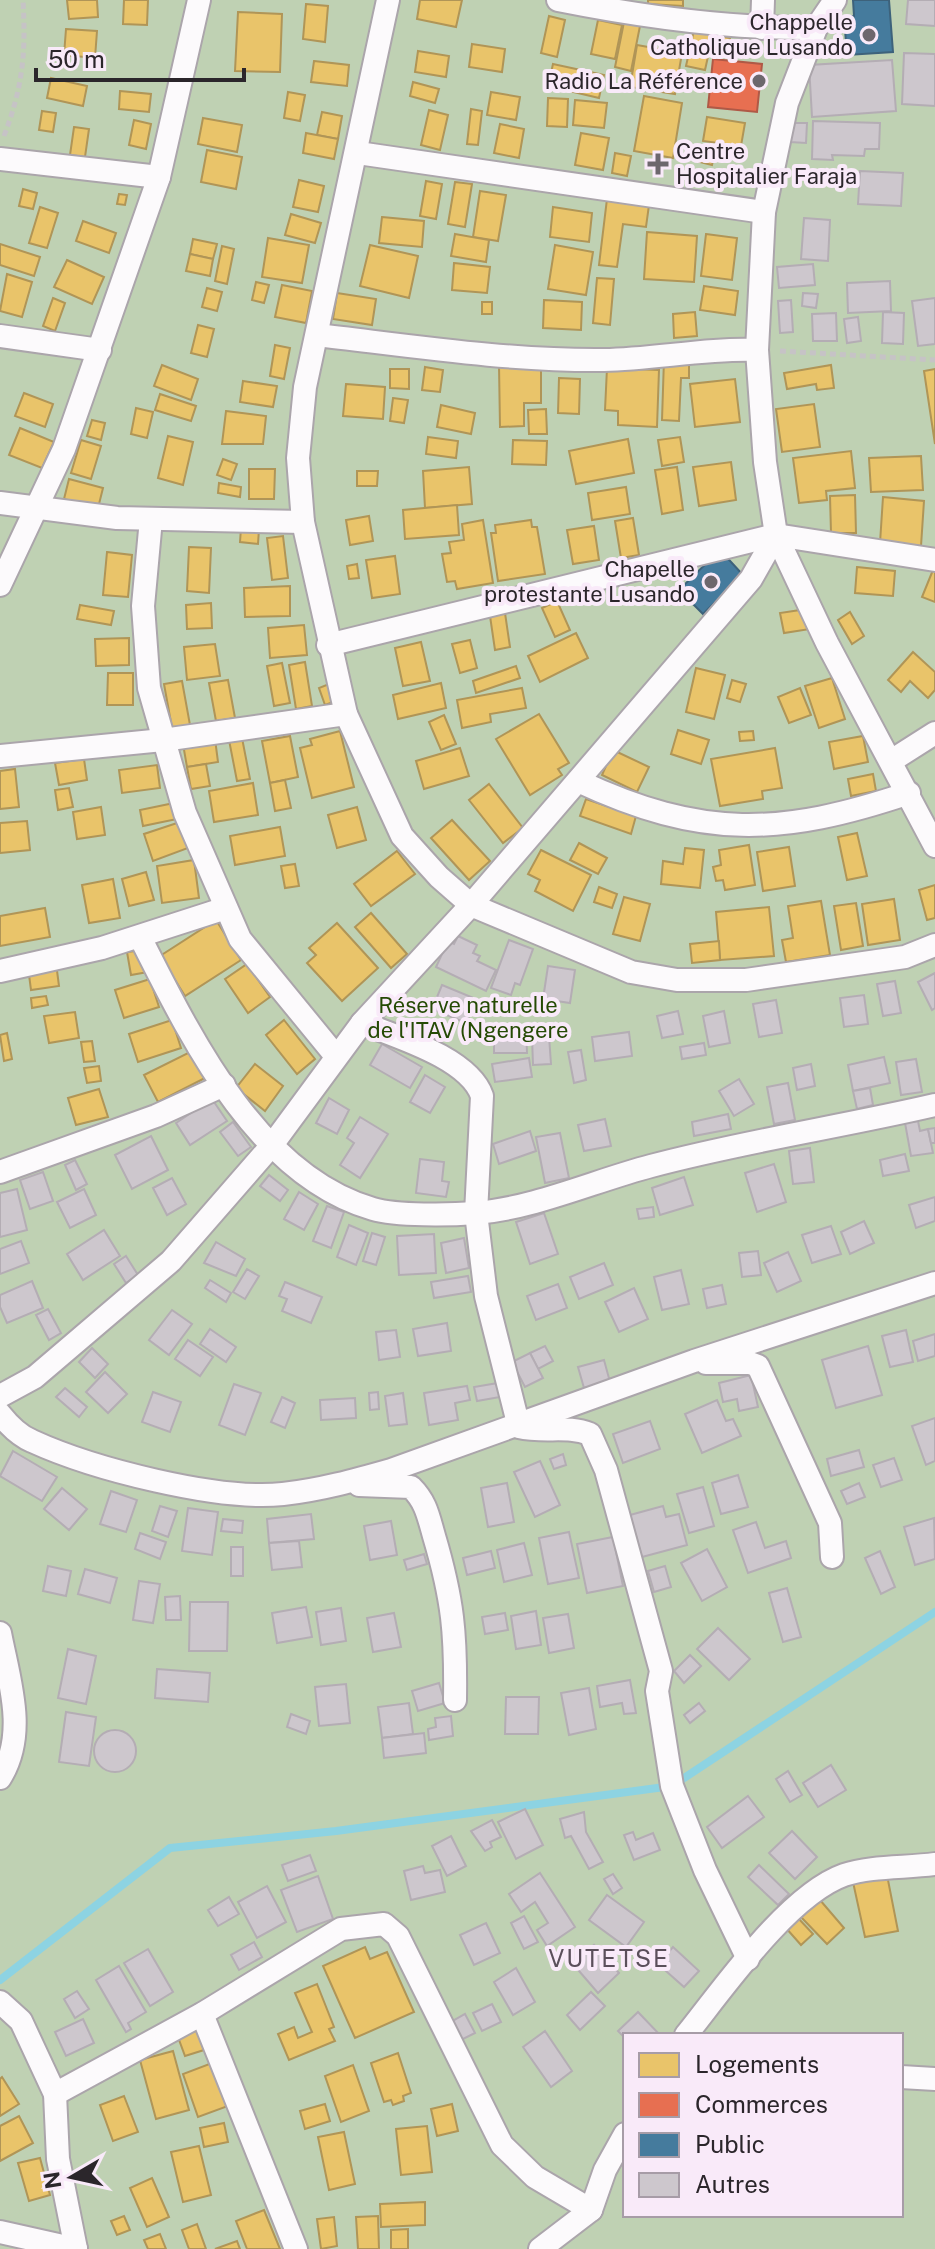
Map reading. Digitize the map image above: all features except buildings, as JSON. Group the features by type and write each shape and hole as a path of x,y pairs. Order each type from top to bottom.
{"street":[{"path":"0,585 64,449 159,177 199,0"},
{"path":"388,0 358,153 305,387 298,458 303,522 328,645 346,714 402,836 471,905 618,968 677,980 746,980 905,957 935,945"},
{"path":"558,0 610,11 762,28 816,28"},
{"path":"762,28 763,0"},
{"path":"835,0 816,28 787,103 764,212 757,350 765,462 776,535 827,643 935,846"},
{"path":"358,153 764,212"},
{"path":"0,159 159,177"},
{"path":"317,335 502,355 576,359 606,360 721,349 757,350"},
{"path":"0,336 100,350"},
{"path":"0,503 37,510 151,519 303,522"},
{"path":"151,519 143,606 149,688 185,813 240,939 335,1055"},
{"path":"0,1396 35,1377 171,1261 272,1145 335,1055 362,1023 471,905 751,579 776,535"},
{"path":"328,645 776,535 935,560"},
{"path":"0,756 163,740 346,714"},
{"path":"891,761 935,733"},
{"path":"578,781 615,799 667,816 749,828 811,821 909,793"},
{"path":"0,971 140,937 226,908"},
{"path":"140,937 190,1037 272,1145 300,1172 352,1202 377,1211 476,1213 517,1205 653,1165 935,1105"},
{"path":"362,1023 423,1048 463,1070 477,1083 482,1096 476,1213 486,1296 519,1427"},
{"path":"0,1172 156,1116 224,1085"},
{"path":"0,1414 30,1441 167,1483 233,1495 282,1494 343,1484 519,1427 694,1361 935,1283"},
{"path":"694,1361 758,1366 830,1523 832,1557"},
{"path":"519,1427 543,1432 574,1428 590,1434 606,1470 661,1671 657,1691 672,1786 705,1870 748,1959"},
{"path":"343,1484 411,1487 425,1501 448,1581 456,1627 455,1700"},
{"path":"0,1633 14,1703 16,1736 0,1778"},
{"path":"688,2033 786,1914 844,1875 935,1864"},
{"path":"55,2094 202,2014 341,1929 384,1924 398,1936 479,2105 502,2145 535,2177 591,2210"},
{"path":"0,2002 21,2021 55,2094 58,2159 76,2249 0,2232"},
{"path":"202,2014 296,2249"},
{"path":"903,2077 935,2079"},
{"path":"540,2249 591,2210 605,2170 623,2138"}],"path":[{"path":"0,148 20,93 26,50 23,0"},
{"path":"757,350 935,360"}],"green space":[{"name":"Réserve naturelle de l'ITAV (Ngengere","path":"0,0 935,0 935,2249 0,2249"}],"waterway":[{"path":"0,1980 170,1848 336,1831 672,1786 935,1612"}],"place":[{"name":"Chappelle Catholique Lusando","path":"869,35"},
{"name":"Radio La Référence","path":"759,81"},
{"name":"Centre Hospitalier Faraja","path":"658,164"},
{"name":"Chapelle protestante Lusando","path":"711,582"}],"district":[{"name":"VUTETSE","path":"609,1959"}]}
